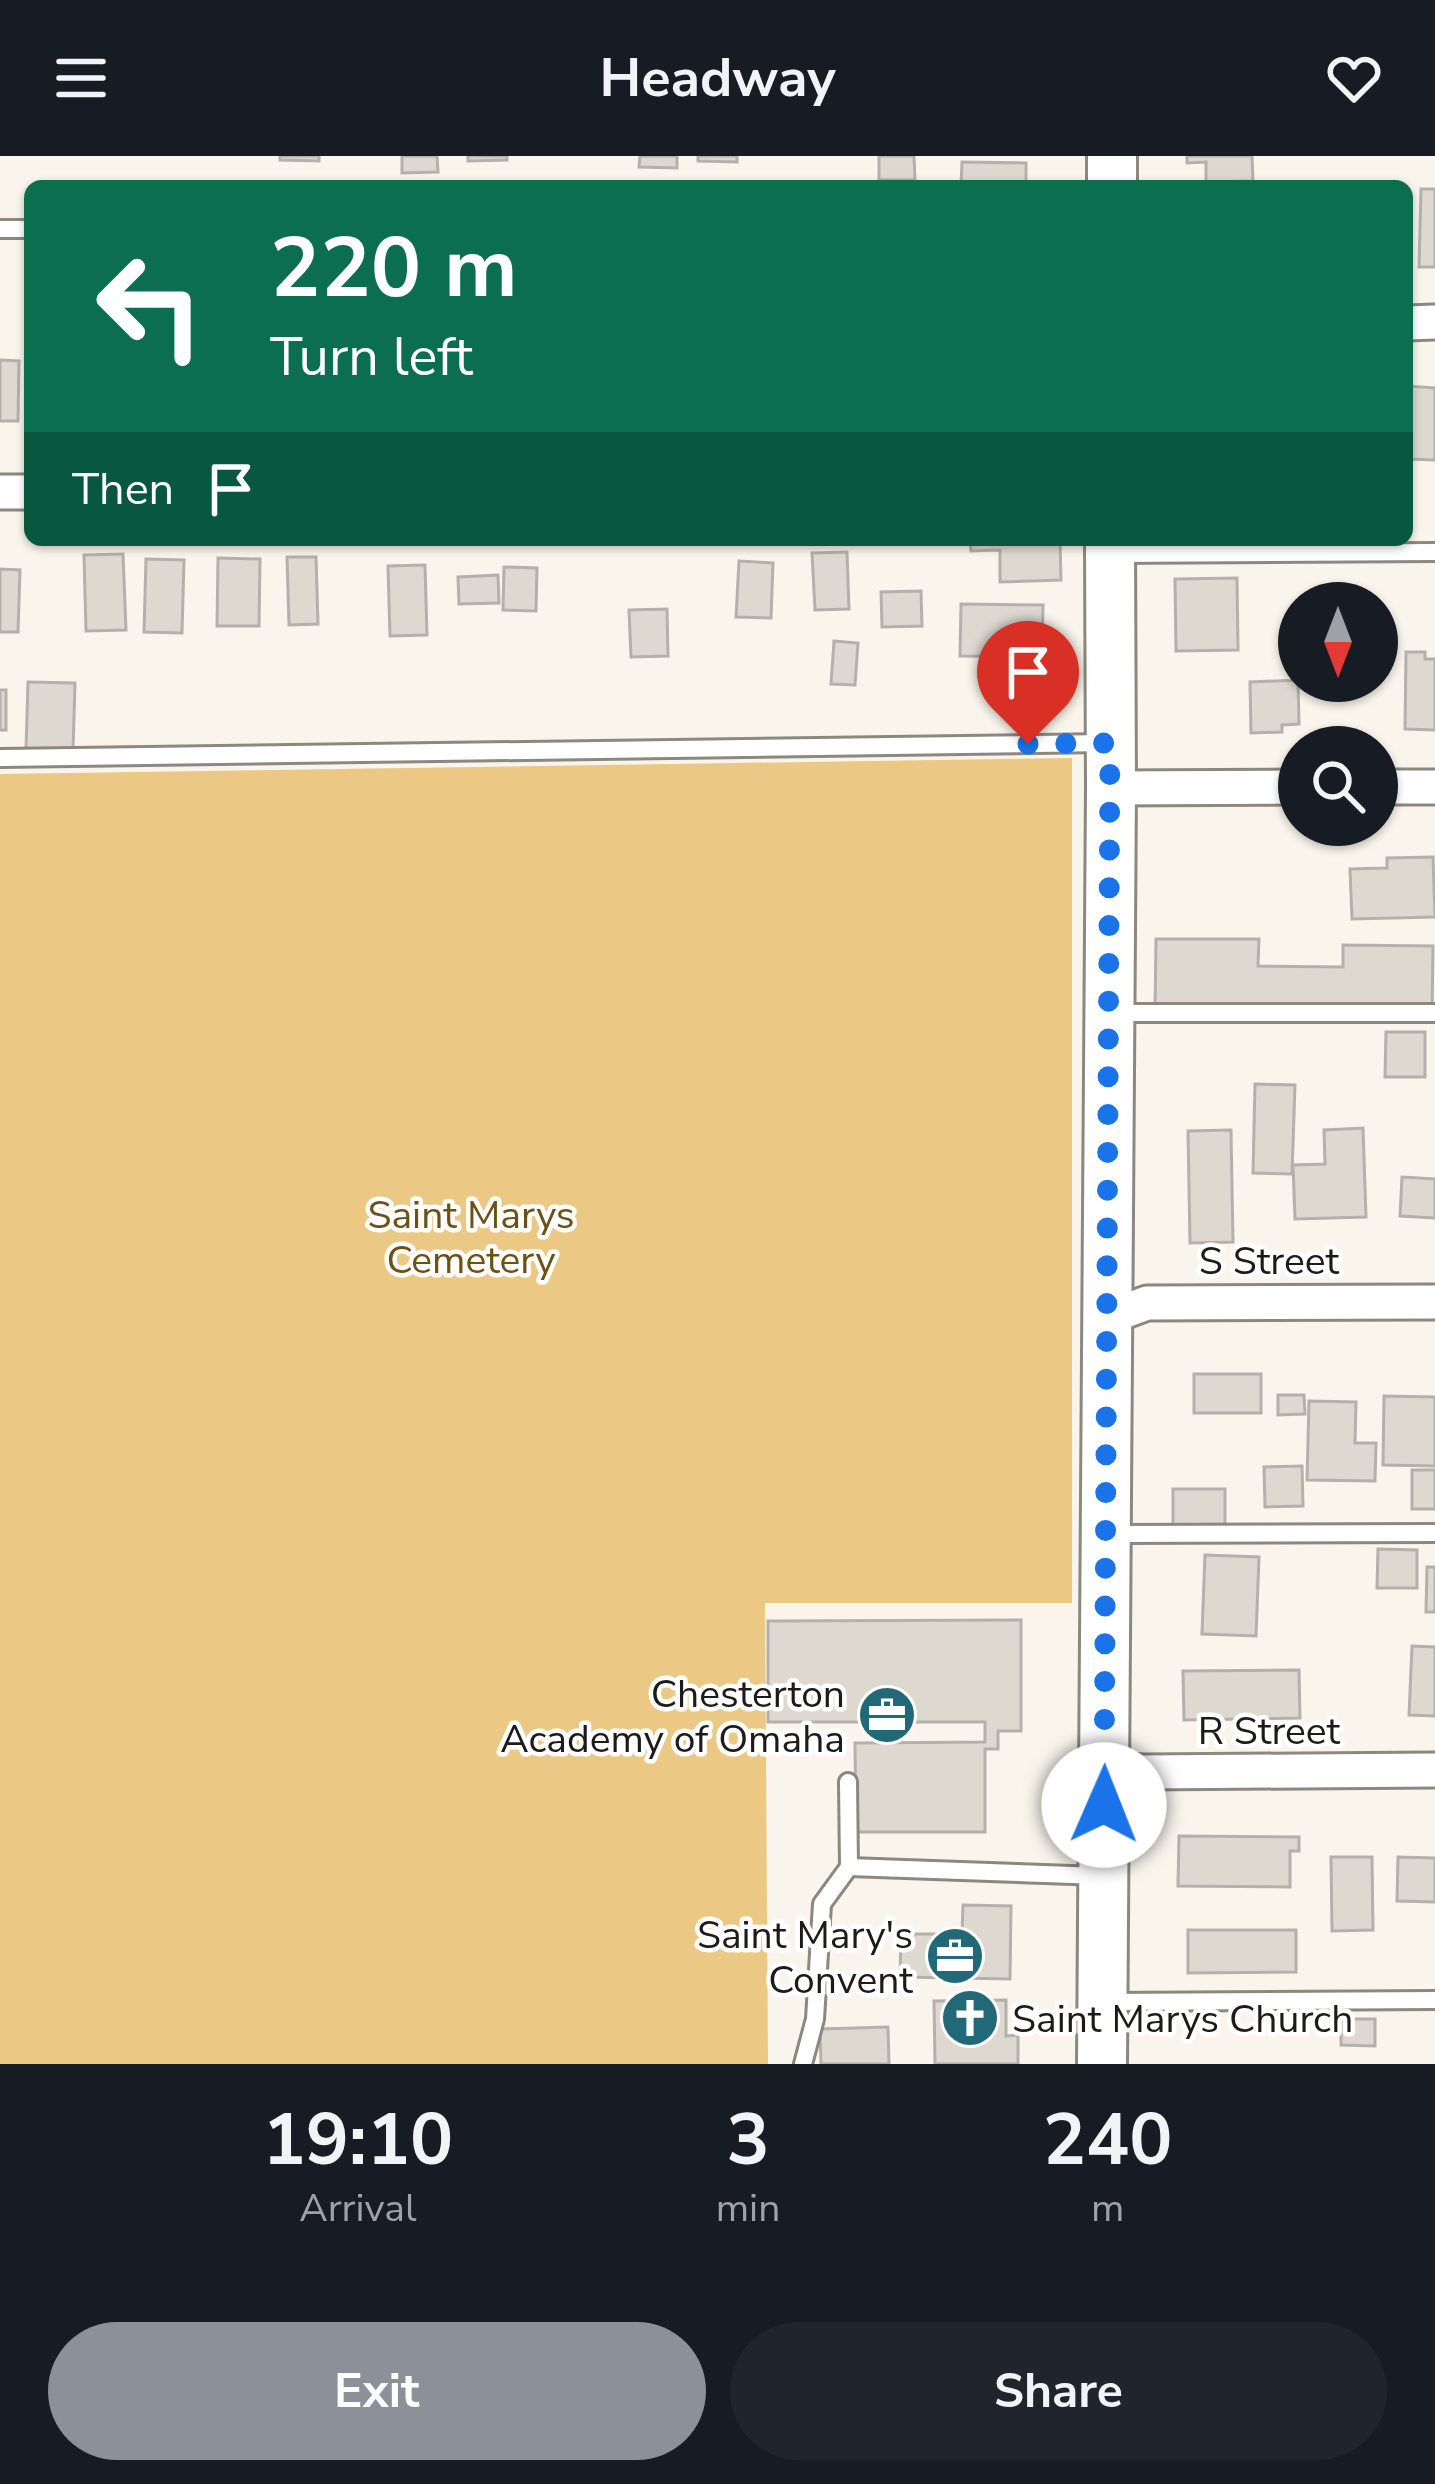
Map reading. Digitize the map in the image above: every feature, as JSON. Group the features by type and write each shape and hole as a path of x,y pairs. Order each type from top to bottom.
{"main road":[{"path":"1102,2064 1110,547"}],"street":[{"path":"1111,765 1278,785"},
{"path":"1398,787 1435,787"},
{"name":"S Street","path":"1106,1318 1147,1303 1435,1302"},
{"name":"R Street","path":"1105,1769 1435,1770"}],"lane":[{"path":"1110,547 1435,552"},
{"path":"0,758 1111,765"},
{"path":"1109,1013 1435,1013"},
{"path":"1106,1534 1435,1533"},
{"path":"803,2064 815,2019 822,1904 849,1867 848,1782"},
{"path":"849,1867 1103,1876"},
{"path":"1101,2002 1435,2000"}],"green space":[{"name":"Saint Marys Cemetery","path":"1072,758 1072,1603 765,1603 768,2064 0,2064 0,774"}],"building":[{"path":"280,156 319,156 319,161 280,160"},
{"path":"402,156 437,156 438,172 402,173"},
{"path":"468,156 507,156 507,160 468,161"},
{"path":"640,156 677,156 677,168 639,167"},
{"path":"698,156 737,156 737,162 698,161"},
{"path":"879,156 914,156 915,180 879,180"},
{"path":"1187,156 1252,156 1253,180 1206,180 1206,162 1187,163"},
{"path":"962,162 1026,163 1026,180 961,180"},
{"path":"1421,189 1435,189 1435,267 1419,267"},
{"path":"0,360 19,361 18,421 0,421"},
{"path":"1413,386 1435,388 1435,460 1413,459"},
{"path":"971,546 1060,546 1061,580 1000,582 1000,550 971,551"},
{"path":"847,552 849,609 815,610 812,553"},
{"path":"123,554 126,630 86,631 84,555"},
{"path":"287,557 316,557 318,624 289,625"},
{"path":"218,558 260,559 259,626 217,626"},
{"path":"146,559 184,560 182,633 144,632"},
{"path":"739,561 773,563 771,618 736,617"},
{"path":"425,565 427,635 390,636 388,566"},
{"path":"504,567 537,568 536,611 503,610"},
{"path":"0,569 20,570 18,632 0,632"},
{"path":"498,575 499,603 459,604 458,577"},
{"path":"1237,578 1238,650 1176,651 1175,579"},
{"path":"921,591 922,626 882,627 881,592"},
{"path":"961,604 1043,605 1042,657 960,656"},
{"path":"667,609 668,656 631,657 629,610"},
{"path":"834,641 858,643 855,685 831,684"},
{"path":"1406,652 1425,652 1425,659 1435,659 1435,730 1405,729"},
{"path":"1278,681 1278,702 1298,702 1299,724 1278,726 1278,732 1251,733 1250,682"},
{"path":"28,682 75,683 73,750 26,749"},
{"path":"0,690 6,690 6,730 0,730"},
{"path":"1433,857 1435,917 1352,919 1350,869 1387,868 1387,858"},
{"path":"1156,939 1259,939 1258,966 1343,967 1343,945 1433,946 1432,1013 1155,1011"},
{"path":"1386,1032 1425,1032 1425,1077 1385,1077"},
{"path":"1255,1084 1295,1085 1292,1174 1253,1173"},
{"path":"1363,1128 1366,1217 1295,1219 1293,1165 1325,1164 1324,1130"},
{"path":"1231,1130 1233,1242 1190,1243 1188,1131"},
{"path":"1402,1177 1435,1179 1435,1218 1400,1216"},
{"path":"1194,1374 1261,1374 1261,1413 1194,1413"},
{"path":"1278,1395 1304,1395 1305,1414 1278,1415"},
{"path":"1384,1396 1435,1397 1435,1466 1383,1465"},
{"path":"1309,1401 1356,1402 1355,1443 1376,1443 1375,1481 1307,1480"},
{"path":"1302,1466 1303,1506 1265,1507 1264,1467"},
{"path":"1412,1470 1435,1470 1435,1509 1412,1509"},
{"path":"1173,1489 1225,1489 1225,1531 1173,1530"},
{"path":"1378,1549 1417,1550 1417,1588 1377,1588"},
{"path":"1205,1555 1259,1557 1256,1636 1202,1634"},
{"path":"1427,1567 1435,1567 1435,1612 1426,1612"},
{"path":"1021,1620 1021,1731 998,1731 998,1749 985,1749 985,1832 856,1832 855,1743 985,1742 985,1722 768,1722 768,1621"},
{"path":"1412,1646 1435,1647 1435,1716 1409,1715"},
{"path":"1299,1670 1300,1718 1184,1720 1183,1671"},
{"path":"1179,1836 1299,1837 1299,1851 1290,1851 1290,1887 1178,1886"},
{"path":"1331,1857 1372,1857 1373,1930 1332,1931"},
{"path":"1398,1857 1435,1858 1435,1902 1397,1901"},
{"name":"Saint Mary's Convent","path":"963,1905 1011,1906 1010,1979 900,1977 901,1934 962,1934"},
{"path":"1188,1930 1296,1930 1296,1972 1188,1973"},
{"name":"Saint Marys Church","path":"1006,2000 1006,2036 1018,2035 1018,2064 935,2064 934,2001"},
{"path":"1341,2019 1375,2019 1375,2046 1341,2045"},
{"path":"888,2027 889,2064 821,2064 820,2029"}],"place":[{"name":"Chesterton Academy of Omaha","path":"887,1715"},
{"name":"Saint Mary's Convent","path":"955,1956"},
{"name":"Saint Marys Church","path":"970,2018"}],"route":[{"path":"1028,744 1110,743 1104,1805"}]}
